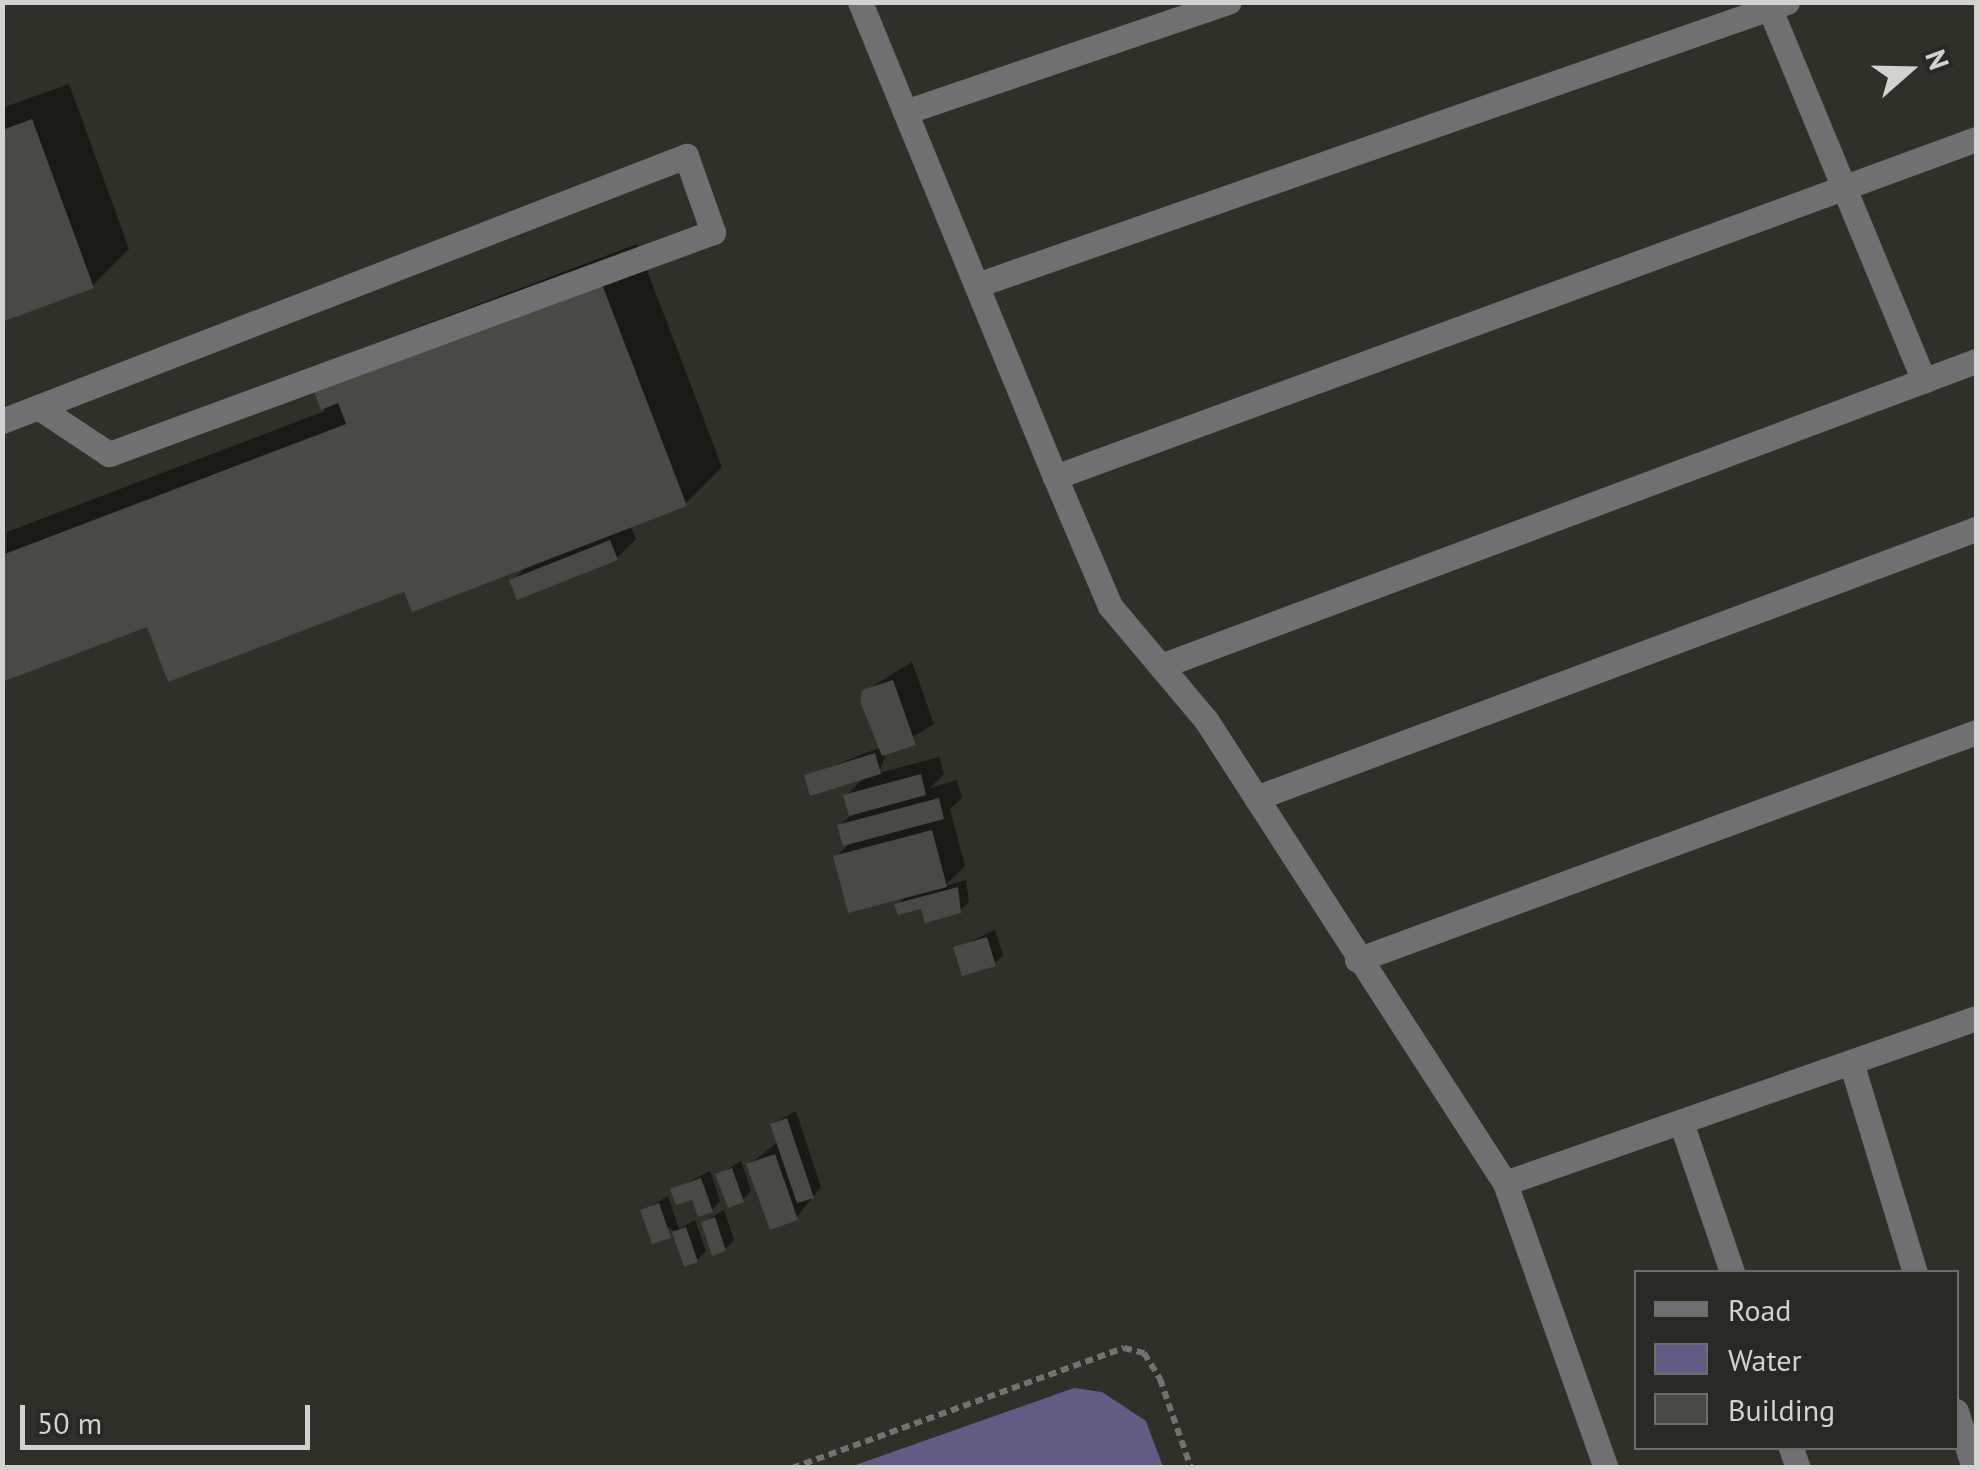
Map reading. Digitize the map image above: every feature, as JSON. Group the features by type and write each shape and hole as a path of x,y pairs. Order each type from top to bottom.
{"lane":[{"path":"860,2 1110,606 1161,666 1256,798 1357,960 1506,1183 1606,1468"},
{"path":"906,112 1229,2"},
{"path":"977,286 1775,5 1924,380"},
{"path":"1055,477 1976,139"},
{"path":"2,421 686,156 713,232 109,454 38,408"},
{"path":"1161,666 1976,361"},
{"path":"1256,798 1976,529"},
{"path":"1357,960 1976,732"},
{"path":"1506,1183 1976,1018"},
{"path":"1851,1062 1914,1270"},
{"path":"1681,1122 1731,1270"},
{"path":"1959,1420 1974,1468"}],"path":[{"path":"792,1468 1124,1348 1144,1353 1160,1379 1191,1468"}],"shaded area":[{"path":"3,3 1976,3 1976,1467 3,1468"}],"water":[{"path":"1074,1388 1102,1392 1146,1421 1163,1467 850,1467"}],"building":[{"path":"32,119 94,288 2,322 2,130"},
{"path":"600,279 687,506 412,612 404,592 168,682 147,627 2,682 2,555 346,424 338,403 321,410 313,389"},
{"path":"610,540 618,560 517,600 509,580"},
{"path":"893,680 916,745 882,756 860,702 862,690"},
{"path":"875,753 881,774 810,796 804,775"},
{"path":"921,774 926,795 849,816 843,795"},
{"path":"939,798 944,819 843,846 837,825"},
{"path":"932,830 947,887 848,913 833,856"},
{"path":"958,887 961,913 925,923 921,909 898,915 894,904"},
{"path":"987,937 996,966 962,976 953,947"},
{"path":"787,1118 814,1198 797,1203 770,1124"},
{"path":"775,1154 798,1220 770,1230 746,1164"},
{"path":"732,1168 744,1202 728,1208 715,1174"},
{"path":"701,1178 713,1212 698,1217 692,1200 676,1205 670,1189"},
{"path":"659,1203 671,1238 652,1244 640,1210"},
{"path":"715,1217 726,1251 712,1256 701,1222"},
{"path":"686,1227 698,1262 684,1267 672,1232"}]}
